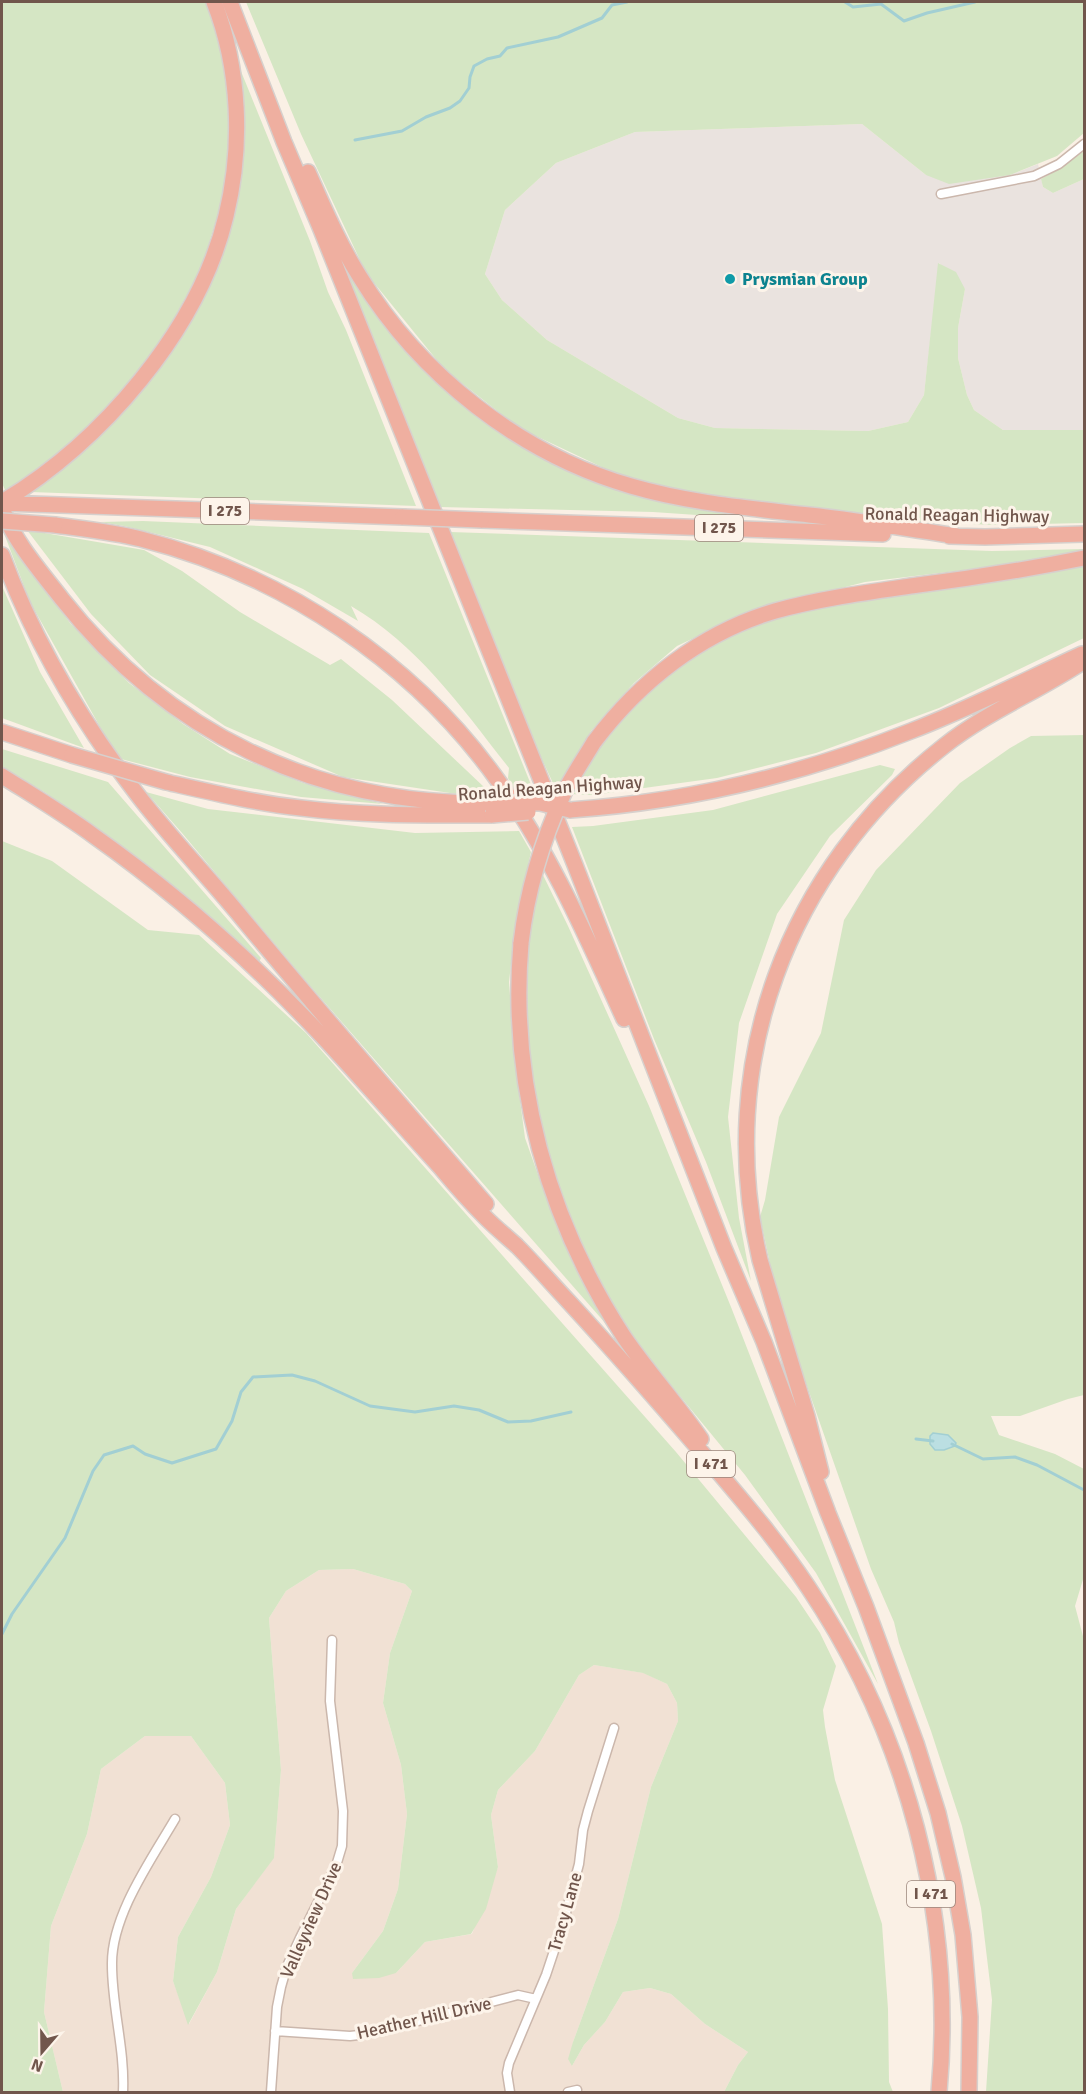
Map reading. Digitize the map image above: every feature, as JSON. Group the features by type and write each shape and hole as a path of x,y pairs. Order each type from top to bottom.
{"highway":[{"path":"2,502 25,488 78,446 137,384 167,344 206,274 228,207 235,161 236,104 228,46 214,2"},
{"path":"231,2 658,1079"},
{"path":"274,115 303,161 343,249 389,319 432,368 460,393 524,438 593,473 630,486 668,495 708,503 957,536"},
{"name":"Ronald Reagan Highway","path":"2,502 957,536 1036,537 1084,534"},
{"path":"2,508 34,564 81,624 138,679 196,722 253,754 307,776 340,786 423,801 488,809"},
{"path":"2,521 56,525 140,539 220,565 302,604 339,627 412,683 471,747 499,781 516,807 568,899 633,1038 658,1079"},
{"path":"2,555 62,684 80,715 134,790 261,943 496,1215 518,1248"},
{"path":"769,1533 677,1405 625,1338 597,1293 565,1225 545,1172 523,1071 518,984 527,899 538,860 564,793 594,742 615,714 634,694 667,666 729,628 797,605 825,599 1084,558"},
{"name":"Ronald Reagan Highway","path":"2,732 166,782 287,806 384,815 488,809 600,808 686,795 806,768 860,751 940,720 1084,652"},
{"path":"828,1513 821,1471 807,1416 760,1260 747,1180 748,1092 756,1038 771,987 793,931 815,889 845,846 893,791 946,745 1004,708 1053,682 1084,661"},
{"path":"2,776 89,832 242,957 321,1035 486,1219 518,1248"},
{"name":"I 471","path":"658,1079 764,1342 870,1618 916,1743 938,1814 953,1877 967,1966 970,2017 969,2092"},
{"name":"I 471","path":"518,1248 673,1419 769,1533 809,1587 849,1656 889,1744 918,1834 931,1894 942,1997 942,2057 939,2092"}],"street":[{"path":"941,194 1034,176 1059,164 1084,144"},
{"name":"Valleyview Drive","path":"271,2092 277,2007 287,1966 336,1866 342,1846 343,1811 330,1701 332,1640"},
{"name":"Tracy Lane","path":"510,2092 507,2073 509,2063 546,1975 563,1924 579,1864 586,1820 614,1728"},
{"path":"123,2092 122,2051 112,1965 114,1941 129,1901 175,1819"},
{"name":"Heather Hill Drive","path":"275,2031 350,2036 368,2034 518,1995 536,1999"}],"shaded area":[{"path":"862,124 926,175 1010,175 1038,164 1043,187 1053,193 1084,179 1084,430 1003,430 974,410 967,395 958,358 958,328 965,289 939,263 924,395 908,422 868,431 715,428 678,418 547,340 502,300 485,274 505,210 556,163 635,132"},
{"path":"353,1569 405,1584 412,1591 390,1653 383,1703 401,1765 407,1814 398,1889 383,1931 352,1973 396,1973 425,1942 472,1934 498,1867 491,1815 498,1790 535,1751 579,1675 594,1665 644,1673 667,1684 677,1703 678,1721 651,1787 618,1919 573,2042 572,2066 584,2045 605,2022 623,1992 650,1988 671,1994 705,2024 748,2052 738,2065 724,2092 63,2092 44,2012 51,1926 87,1834 101,1769 145,1736 191,1736 225,1783 230,1825 211,1877 178,1937 173,1981 189,2024 217,1972 236,1909 274,1857 281,1770 269,1618 286,1591 319,1570"}],"green space":[{"path":"2,2 207,2 226,72 230,156 225,192 201,269 159,346 123,394 77,440 9,491 5,490 2,483"},
{"path":"246,2 1084,2 1084,133 1057,156 1010,175 949,184 926,175 862,124 635,132 556,163 505,210 485,274 502,300 547,340 678,418 715,428 868,431 908,422 924,395 938,263 956,272 965,289 958,328 958,358 967,395 974,410 1003,430 1084,430 1084,523 995,525 900,521 724,499 627,479 519,428 444,369 366,273 301,134"},
{"path":"234,54 416,506 31,492 106,431 153,375 211,282 230,224 242,171 244,121"},
{"path":"1084,151 1084,179 1053,193 1043,187 1041,179"},
{"path":"342,260 365,299 436,381 495,429 556,463 632,494 669,504 727,513 726,517 653,512 440,507"},
{"path":"143,521 429,533 536,797 519,798 508,778 509,768 456,701 418,659 375,622 351,606 358,621 303,589 210,547 100,522"},
{"path":"2,528 7,529 20,555 70,623 129,683 183,724 230,754 303,783 383,804 301,797 190,777 121,759 113,750 30,602"},
{"path":"27,530 144,550 182,571 240,612 330,665 341,659 392,700 484,787 500,799 343,777 225,726 150,675 91,614"},
{"path":"450,532 992,551 1084,549 1084,552 1022,563 865,582 751,611 677,646 634,683 591,731 557,792 530,733"},
{"path":"1084,564 1084,638 939,708 816,753 717,778 593,795 570,794 600,742 638,700 700,651 768,620 839,603"},
{"path":"2,586 40,672 84,748 2,718"},
{"path":"1084,735 1084,1395 1020,1416 991,1416 999,1435 1055,1454 1084,1469 1084,1576 1075,1606 1084,1640 1084,2092 986,2092 992,2000 981,1908 962,1826 899,1643 894,1622 871,1569 779,1306 760,1217 779,1117 821,1033 844,920 876,870 960,783 1010,748 1031,736"},
{"path":"2,749 108,782 261,958 258,964 149,868 46,793 2,767"},
{"path":"880,765 895,769 892,775 830,836 777,914 739,1023 728,1117 739,1218 751,1281 572,827 713,810"},
{"path":"146,792 208,809 415,833 519,831 531,852 516,919 509,982 515,1063 525,1138 574,1266 613,1332 305,980"},
{"path":"2,841 52,861 148,930 199,935 306,1033 676,1452 796,1597 820,1633 836,1666 823,1710 825,1727 835,1780 882,1924 888,2009 889,2082 893,2092 724,2092 738,2065 748,2052 705,2024 671,1994 650,1988 623,1992 605,2022 584,2045 572,2066 568,2059 618,1919 651,1787 678,1721 677,1703 667,1684 643,1673 594,1665 579,1675 535,1751 498,1790 491,1815 498,1867 486,1909 471,1934 425,1942 396,1973 379,1978 353,1979 352,1973 383,1931 398,1889 407,1814 401,1765 383,1703 390,1653 412,1591 405,1584 353,1569 319,1570 286,1591 269,1618 281,1770 274,1858 236,1909 217,1972 188,2025 173,1981 178,1937 211,1877 230,1825 225,1783 191,1736 145,1736 101,1769 87,1834 51,1926 44,2012 63,2092 2,2092"},
{"path":"540,869 649,1106 731,1307 878,1684 816,1573 745,1475 633,1339 588,1263 549,1168 530,1087 524,994 526,944"}],"water":[{"path":"933,1433 948,1435 956,1443 955,1446 935,1450 930,1444 930,1436"}],"waterway":[{"path":"355,140 402,131 426,117 450,108 460,101 469,88 474,66 487,59 500,56 507,48 558,37 602,18 612,5 627,2"},
{"path":"845,2 853,7 881,4 904,21 975,2"},
{"path":"2,1634 12,1614 65,1538 93,1471 104,1455 133,1446 145,1454 172,1463 216,1449 232,1421 241,1392 253,1377 292,1375 315,1381 370,1406 415,1412 454,1406 479,1410 508,1422 531,1421 571,1412"},
{"path":"916,1439 933,1441"},
{"path":"952,1444 983,1459 1015,1457 1037,1465 1084,1490"}],"place":[{"name":"Prysmian Group","path":"730,279"}]}
